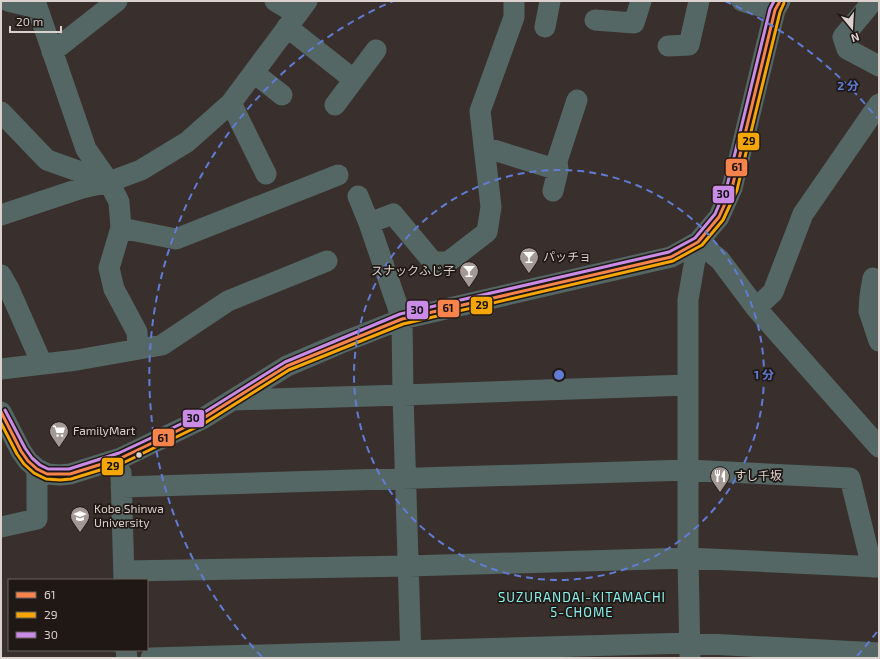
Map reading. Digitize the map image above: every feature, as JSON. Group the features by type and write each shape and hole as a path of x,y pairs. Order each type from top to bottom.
{"street":[{"path":"8,1 36,5 86,149 109,182 119,202 122,228 110,268 114,289 137,332 138,349"},
{"path":"52,52 117,1"},
{"path":"276,1 297,14 353,80"},
{"path":"369,223 393,214 433,262 448,262 487,232 492,207 480,111 514,17 514,1"},
{"path":"545,27 550,1"},
{"path":"595,20 634,23 641,1"},
{"path":"668,46 689,45 699,1"},
{"path":"1,412 21,451 28,461 37,469 47,474 60,476 70,474 121,458 202,419 286,366 402,320 671,258 698,242 719,218 732,188 778,5 742,1"},
{"path":"873,1 843,37 847,49 879,66"},
{"path":"1,215 82,188 109,182 141,170 187,142 232,103 297,14"},
{"path":"335,105 376,50"},
{"path":"254,73 282,95"},
{"path":"553,191 558,170 557,161 577,100"},
{"path":"232,103 266,174"},
{"path":"756,308 773,292 803,214 879,104"},
{"path":"1,112 47,160 109,182"},
{"path":"484,147 558,170"},
{"path":"122,228 176,239 338,175"},
{"path":"358,196 369,223 402,320 410,654"},
{"path":"698,242 720,260 756,308 878,445"},
{"path":"690,650 688,558 688,300 698,242"},
{"path":"1,369 77,360 162,345 228,301 327,261"},
{"path":"1,275 10,289 42,364"},
{"path":"874,290 869,311 879,341"},
{"path":"233,400 688,385"},
{"path":"121,458 121,487 124,575 688,558 875,567 850,478 688,470 121,487"},
{"path":"1,527 37,519 37,469"},
{"path":"151,658 690,650 879,653"}],"transit line":[{"name":"30","path":"5,410 32,458 40,465 48,469 69,469 119,453 200,415 285,362 400,314 669,252 695,238 715,214 727,186 770,9 774,1"},
{"name":"61","path":"1,412 21,451 28,461 37,469 47,474 70,474 121,458 202,419 287,366 402,319 671,257 698,242 719,217 732,188 775,10 780,1"},
{"name":"29","path":"1,423 17,454 24,464 34,473 46,479 71,479 123,463 205,423 289,370 403,324 673,261 702,245 723,220 737,190 780,12 784,3"}],"place":[{"name":"パッチョ","path":"529,274"},
{"name":"スナックふじ子","path":"469,288"},
{"name":"FamilyMart","path":"59,448"},
{"name":"すし千坂","path":"720,493"},
{"name":"Kobe Shinwa University","path":"80,533"}],"district":[{"name":"SUZURANDAI-KITAMACHI 5-CHOME","path":"582,604"}]}
